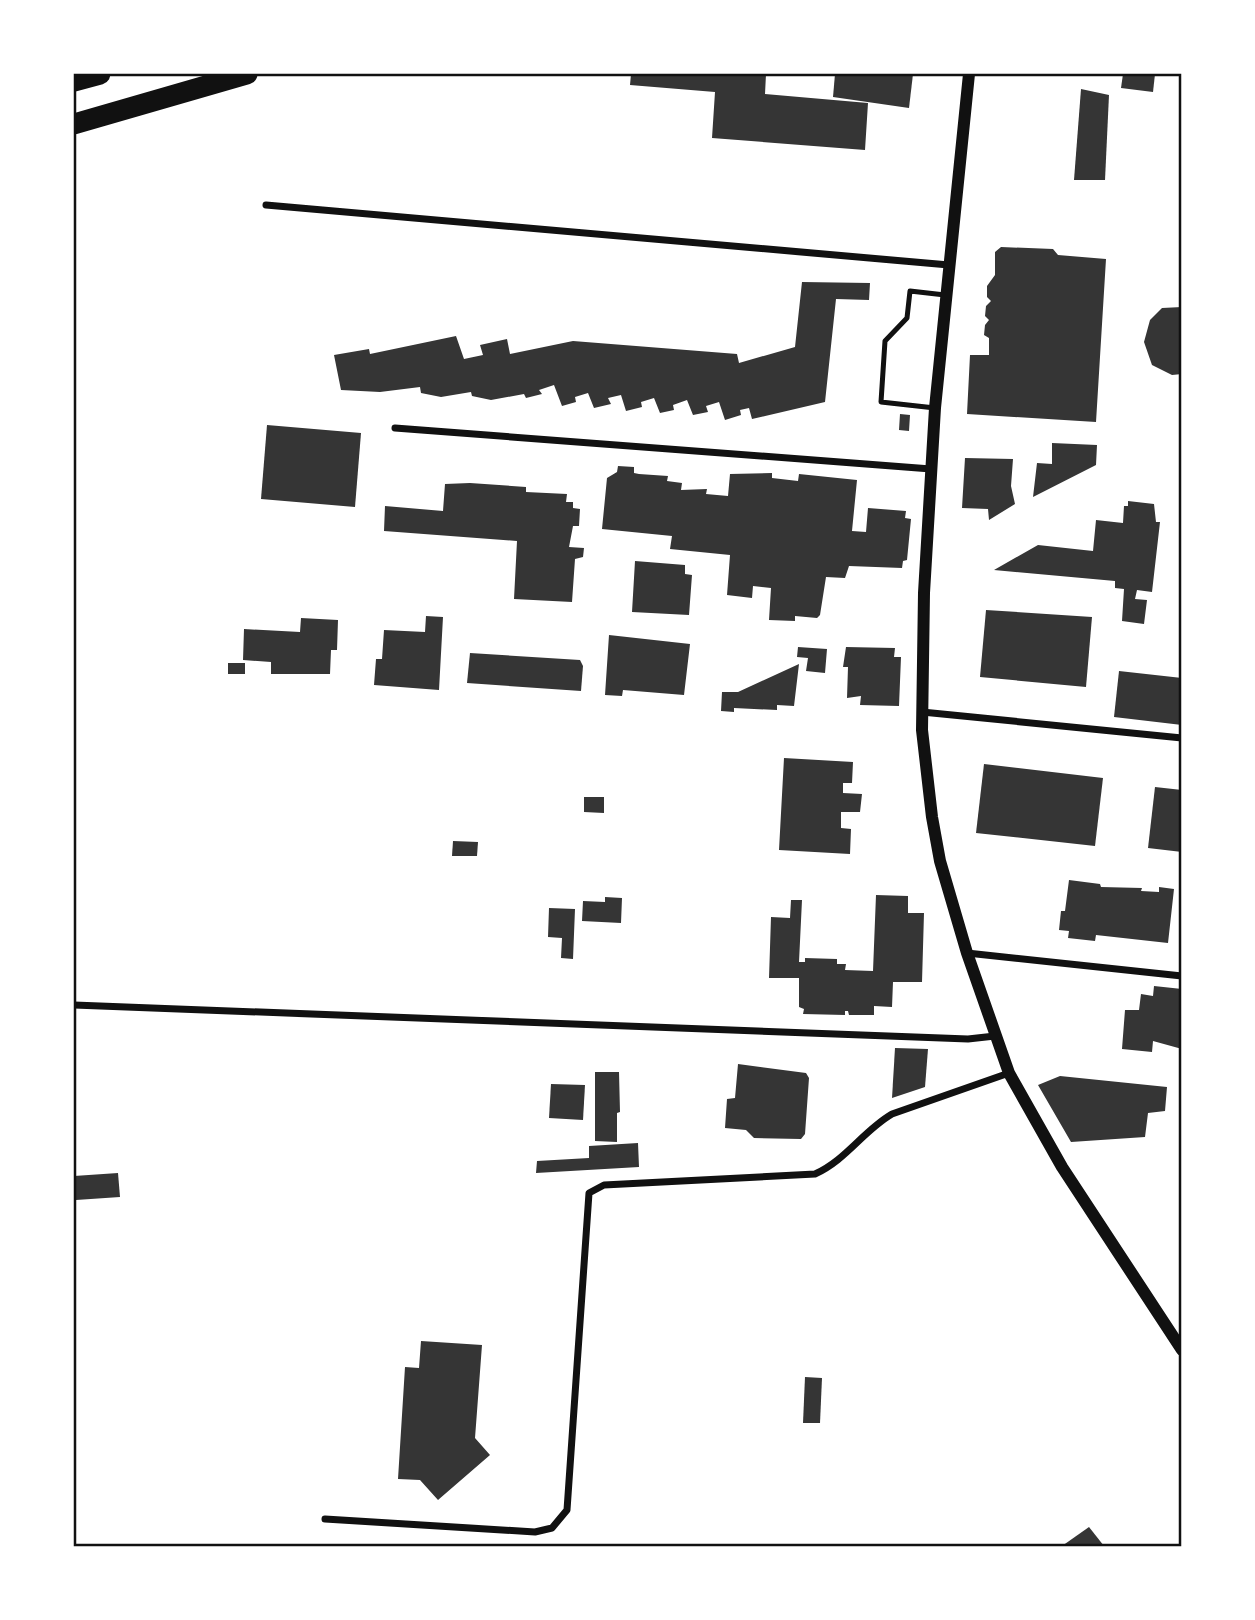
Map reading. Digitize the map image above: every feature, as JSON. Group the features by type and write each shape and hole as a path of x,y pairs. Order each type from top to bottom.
{"highway":[{"path":"74,81 100,74"},
{"path":"74,124 247,74"}],"street":[{"path":"969,74 935,408 924,593 922,712 932,817 940,861 967,953 1009,1073 1062,1167 1181,1350"},
{"path":"266,205 949,265"},
{"path":"395,428 931,470"},
{"path":"922,712 1181,738"},
{"path":"967,953 1181,976"},
{"path":"74,1004 968,1040 995,1036"},
{"path":"325,1519 535,1532 552,1528 567,1510 589,1193 604,1185 815,1174 841,1158 877,1123 892,1114 1009,1073"}],"lane":[{"path":"935,408 881,402 885,341 907,318 910,291 946,295"}],"building":[{"path":"631,74 766,74 765,94 868,103 865,150 712,138 715,92 630,85"},
{"path":"835,74 913,74 909,108 833,97"},
{"path":"1123,74 1155,74 1153,92 1121,88"},
{"path":"1081,89 1109,95 1105,180 1074,180"},
{"path":"1001,247 1053,249 1058,255 1106,259 1096,422 967,414 970,355 989,355 989,338 984,335 985,325 989,320 985,316 986,306 991,301 987,297 987,286 995,275 995,252"},
{"path":"802,282 870,283 869,300 836,299 825,402 752,419 749,408 740,410 741,415 725,420 719,402 706,406 708,412 693,415 687,400 673,405 674,410 660,413 654,398 641,402 642,407 626,411 621,395 608,398 611,404 594,408 588,393 575,397 576,402 562,406 554,385 539,390 542,394 526,398 524,394 491,400 472,396 471,392 441,397 421,393 420,387 380,392 341,390 334,355 369,349 370,354 456,336 464,359 483,355 480,345 507,339 510,354 573,341 737,354 739,363 795,347"},
{"path":"1182,307 1182,374 1172,375 1152,365 1144,342 1150,320 1162,308"},
{"path":"900,414 910,415 909,431 899,430"},
{"path":"267,425 361,433 355,507 261,499"},
{"path":"1052,443 1097,445 1096,465 1033,497 1037,463 1052,464"},
{"path":"965,458 1013,459 1011,486 1015,504 989,520 988,509 962,508"},
{"path":"618,466 634,467 634,473 639,474 668,476 667,481 682,483 681,490 707,489 706,494 728,496 730,474 772,473 772,478 798,481 799,474 857,480 852,531 866,532 868,508 906,511 905,518 911,519 907,560 903,561 902,568 849,566 845,578 826,577 820,615 817,618 795,616 795,621 769,620 771,588 753,586 752,598 727,595 730,555 670,549 672,536 602,529 607,478 617,472"},
{"path":"445,484 526,487 526,492 567,494 566,502 573,502 573,508 580,509 579,526 573,526 569,547 584,548 583,557 575,559 572,602 514,599 517,541 384,531 385,506 443,511"},
{"path":"1128,501 1154,504 1156,522 1160,522 1152,592 1137,590 1135,599 1147,600 1144,624 1122,621 1124,589 1115,588 1115,581 994,570 1038,545 1093,551 1096,520 1123,523 1124,506 1128,506"},
{"path":"635,561 685,565 685,574 692,575 689,615 632,612"},
{"path":"986,610 1092,617 1086,687 980,677"},
{"path":"426,616 443,617 439,690 374,685 376,659 382,659 384,630 425,632"},
{"path":"301,618 338,620 337,650 331,650 330,674 271,674 271,662 243,660 244,629 300,632"},
{"path":"609,635 690,644 684,695 623,690 622,696 605,695"},
{"path":"798,647 827,649 825,673 806,671 808,658 797,657"},
{"path":"846,647 895,648 894,657 901,657 899,706 860,705 861,696 847,698 848,667 843,667"},
{"path":"470,653 580,660 583,666 581,691 467,683"},
{"path":"228,663 245,663 245,674 228,674"},
{"path":"799,664 794,706 777,705 777,710 734,708 734,712 721,711 722,692 738,692"},
{"path":"1119,671 1182,678 1182,725 1114,717"},
{"path":"784,758 853,762 852,783 843,783 843,793 862,794 860,812 841,812 841,828 851,829 850,854 779,850"},
{"path":"984,764 1103,778 1095,846 976,833"},
{"path":"1155,787 1182,790 1182,852 1148,848"},
{"path":"584,797 604,797 604,813 584,812"},
{"path":"453,841 478,842 477,856 452,856"},
{"path":"1069,880 1100,884 1101,887 1142,888 1141,891 1159,892 1159,887 1174,889 1168,943 1096,935 1095,941 1068,938 1069,931 1059,930 1061,911 1065,911"},
{"path":"876,895 908,896 908,913 924,913 922,982 893,982 892,1007 874,1006 874,1015 849,1015 848,1011 845,1011 845,1015 803,1014 804,1009 799,1007 799,978 769,978 771,917 790,918 791,900 802,900 799,962 805,962 805,958 837,959 837,964 846,964 845,970 873,971"},
{"path":"605,897 622,898 621,923 582,921 583,901 605,902"},
{"path":"549,908 575,909 573,959 561,958 562,938 548,937"},
{"path":"1154,986 1182,989 1182,1049 1153,1041 1152,1052 1122,1049 1125,1010 1139,1010 1141,994 1153,996"},
{"path":"895,1048 928,1049 925,1087 892,1098"},
{"path":"738,1064 806,1073 809,1078 805,1134 801,1139 754,1138 746,1130 725,1128 727,1099 735,1098"},
{"path":"595,1072 619,1072 620,1112 617,1113 617,1142 595,1141"},
{"path":"1060,1076 1167,1087 1165,1111 1148,1113 1145,1137 1071,1142 1038,1085"},
{"path":"551,1084 585,1085 583,1120 549,1118"},
{"path":"638,1143 639,1167 536,1173 537,1161 589,1158 589,1146"},
{"path":"118,1173 120,1197 76,1200 74,1176"},
{"path":"421,1341 482,1345 475,1438 490,1455 438,1500 420,1480 398,1479 405,1367 419,1368"},
{"path":"805,1377 822,1378 820,1423 803,1423"},
{"path":"1089,1527 1104,1546 1062,1546"}]}
